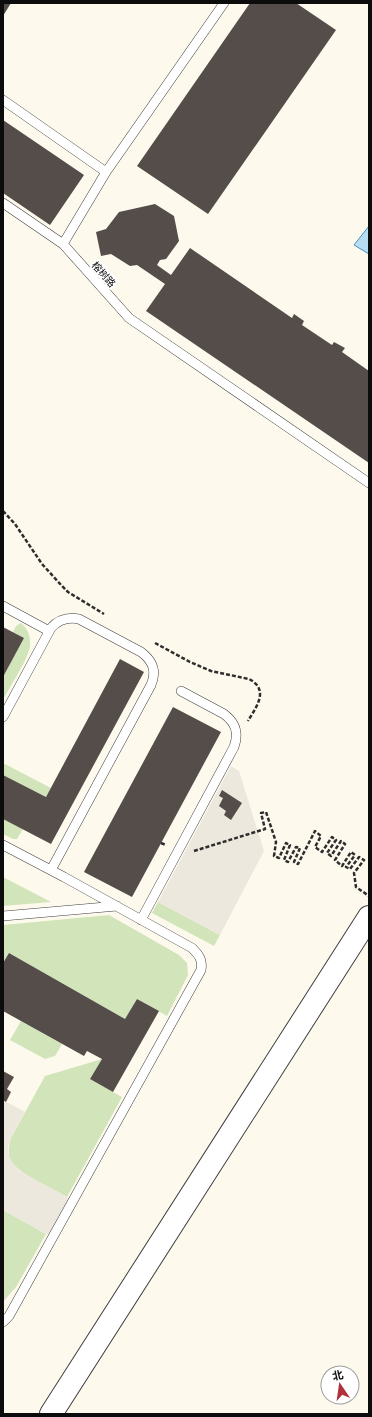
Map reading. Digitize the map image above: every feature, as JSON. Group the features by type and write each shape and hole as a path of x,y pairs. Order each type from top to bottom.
{"street":[{"path":"51,1414 369,917"}],"lane":[{"path":"62,244 106,172 224,3"},
{"path":"3,100 106,172"},
{"name":"榕树路","path":"3,203 62,244 129,318 369,483"},
{"path":"3,606 49,631"},
{"path":"3,718 49,631 56,622 64,619 72,618 80,620 142,652 153,663 154,678 151,685 52,870"},
{"path":"141,920 237,739 235,725 230,719 224,714 181,691"},
{"path":"3,845 52,870 192,948 201,958 202,964 201,970 54,1238 9,1316 3,1322"},
{"path":"3,916 117,906"}],"path":[{"path":"3,511 15,524 42,564 62,586 68,592 108,617"},
{"path":"149,640 190,662 223,674 249,679 258,686 260,697 234,746"},
{"path":"161,843 183,855 265,829 261,813 266,812 276,842 274,856 279,858 286,843 290,845 284,860 288,862 296,847 300,848 294,862 298,864 315,831 321,836 315,847 322,852 332,837 336,840 327,853 331,856 341,841 345,844 335,860 342,866 351,852 355,856 346,867 350,870 359,856 364,860 354,873 356,887 369,896"}],"green space":[{"path":"21,623 26,628 29,636 29,651 23,665 3,700 3,677 24,638 13,632 16,626"},
{"path":"3,763 51,788 46,797 3,775"},
{"path":"3,819 23,829 17,839 13,839 3,834"},
{"path":"3,877 51,902 3,906"},
{"path":"158,902 220,935 214,946 152,913"},
{"path":"109,915 179,955 187,963 188,975 167,1016 137,999 125,1019 9,953 3,963 3,925"},
{"path":"21,1021 62,1044 55,1056 45,1059 10,1040"},
{"path":"102,1059 90,1079 122,1097 67,1197 34,1180 12,1163 9,1157 11,1138 45,1076"},
{"path":"3,1210 46,1234 16,1287 3,1302"}],"shaded area":[{"path":"231,766 239,771 264,851 220,935 158,902"},
{"path":"3,1100 25,1112 11,1138 8,1147 9,1156 13,1164 20,1171 74,1201 53,1238 3,1210"}],"water":[{"path":"369,226 369,254 354,245"}],"building":[{"path":"3,3 11,3 3,16"},
{"path":"250,3 296,3 336,30 208,214 137,166"},
{"path":"3,120 84,175 50,225 3,193"},
{"path":"155,204 174,216 179,241 166,259 160,260 157,265 171,275 190,248 292,318 294,314 304,321 302,325 332,345 334,342 345,348 342,352 369,371 369,463 146,311 165,284 137,265 130,266 111,254 101,256 96,232 106,229 119,212"},
{"path":"3,627 24,638 3,677"},
{"path":"120,659 144,672 51,844 3,819 3,775 46,797"},
{"path":"173,707 221,732 132,897 84,872"},
{"path":"222,790 242,803 231,820 224,815 226,811 219,806 223,798 219,796"},
{"path":"9,953 125,1019 137,999 159,1011 113,1092 90,1079 102,1059 87,1051 84,1056 3,1011 3,963"},
{"path":"3,1071 14,1077 7,1089 11,1092 6,1102 3,1100"}]}
